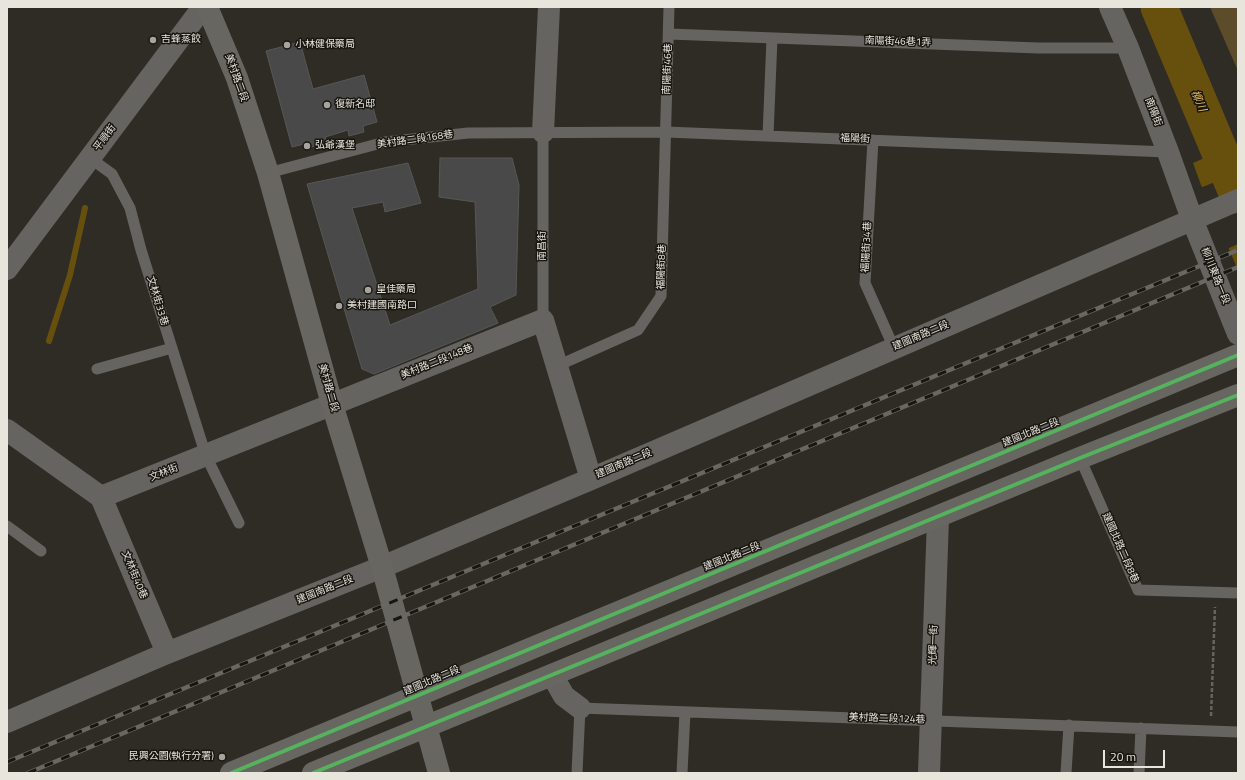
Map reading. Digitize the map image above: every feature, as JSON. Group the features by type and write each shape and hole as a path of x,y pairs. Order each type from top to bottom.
{"street":[{"name":"平順街","path":"7,269 202,7"},
{"name":"美村路二段","path":"207,7 238,78 268,173 332,404 382,567 439,773"},
{"name":"南昌街","path":"543,132 549,7"},
{"name":"南陽街","path":"1110,7 1128,48 1168,152 1199,216"},
{"name":"建國南路二段","path":"7,722 167,653 382,567 591,479 1238,200"},
{"name":"柳川東路一段","path":"1199,216 1238,334"},
{"name":"南昌街","path":"543,320 591,479"},
{"name":"美村路二段148巷","path":"332,404 543,320"},
{"name":"建國北路二段","path":"231,773 1238,355"},
{"path":"313,773 938,518 1080,458 1238,395"},
{"name":"文林街","path":"101,497 332,404"},
{"path":"7,430 101,497"},
{"name":"文林街40巷","path":"101,497 167,653"},
{"name":"光輝一街","path":"929,773 938,518"},
{"path":"552,675 564,696 580,708"}],"lane":[{"name":"南陽街46巷","path":"666,132 669,7"},
{"name":"南陽街46巷1弄","path":"669,34 1030,47 1128,48"},
{"path":"768,136 772,38"},
{"name":"美村路二段168巷","path":"268,173 385,142 468,133 543,132"},
{"name":"福陽街","path":"543,132 666,132 1168,152"},
{"name":"南昌街","path":"543,132 543,320"},
{"name":"福陽街8巷","path":"557,366 638,330 661,296 666,132"},
{"name":"福陽街34巷","path":"873,140 865,283 894,348"},
{"name":"文林街33巷","path":"90,158 112,174 130,208 141,250 206,456 239,523"},
{"path":"97,369 172,348"},
{"name":"建國北路二段8巷","path":"1080,458 1138,590 1238,593"},
{"path":"7,526 41,551"},
{"path":"577,773 580,708"},
{"name":"美村路二段124巷","path":"580,708 1238,732"},
{"path":"682,773 685,712"},
{"path":"1066,773 1069,725"},
{"path":"1139,773 1141,728"}],"path":[{"path":"1210,731 1215,603"}],"shaded area":[{"path":"1210,7 1238,7 1238,71"},
{"path":"1238,143 1238,270 1193,163"}],"pier":[{"path":"1238,173 1238,244 1227,249 1200,188"}],"building":[{"name":"復新名邸","path":"300,42 313,89 364,75 377,122 363,126 364,132 349,136 348,130 325,137 327,142 305,149 304,144 292,147 266,51"},
{"path":"440,158 512,158 519,185 516,295 490,307 498,323 374,374 362,369 307,184 408,163 421,203 385,212 383,202 352,208 390,325 478,289 475,202 439,197"}],"waterway":[{"name":"柳川","path":"1159,7 1238,195"},
{"path":"49,341 70,275 85,208"}],"railway":[{"path":"7,762 1238,250"},
{"path":"28,773 1238,267"}],"cycle path":[{"path":"231,773 1238,355"},
{"path":"313,773 1080,458 1238,395"}],"place":[{"name":"吉蜂蒸餃","path":"153,40"},
{"name":"小林健保藥局","path":"287,45"},
{"name":"復新名邸","path":"327,105"},
{"name":"弘爺漢堡","path":"307,146"},
{"name":"皇佳藥局","path":"368,290"},
{"name":"美村建國南路口","path":"339,306"},
{"name":"民興公園(執行分署)","path":"222,757"}]}
